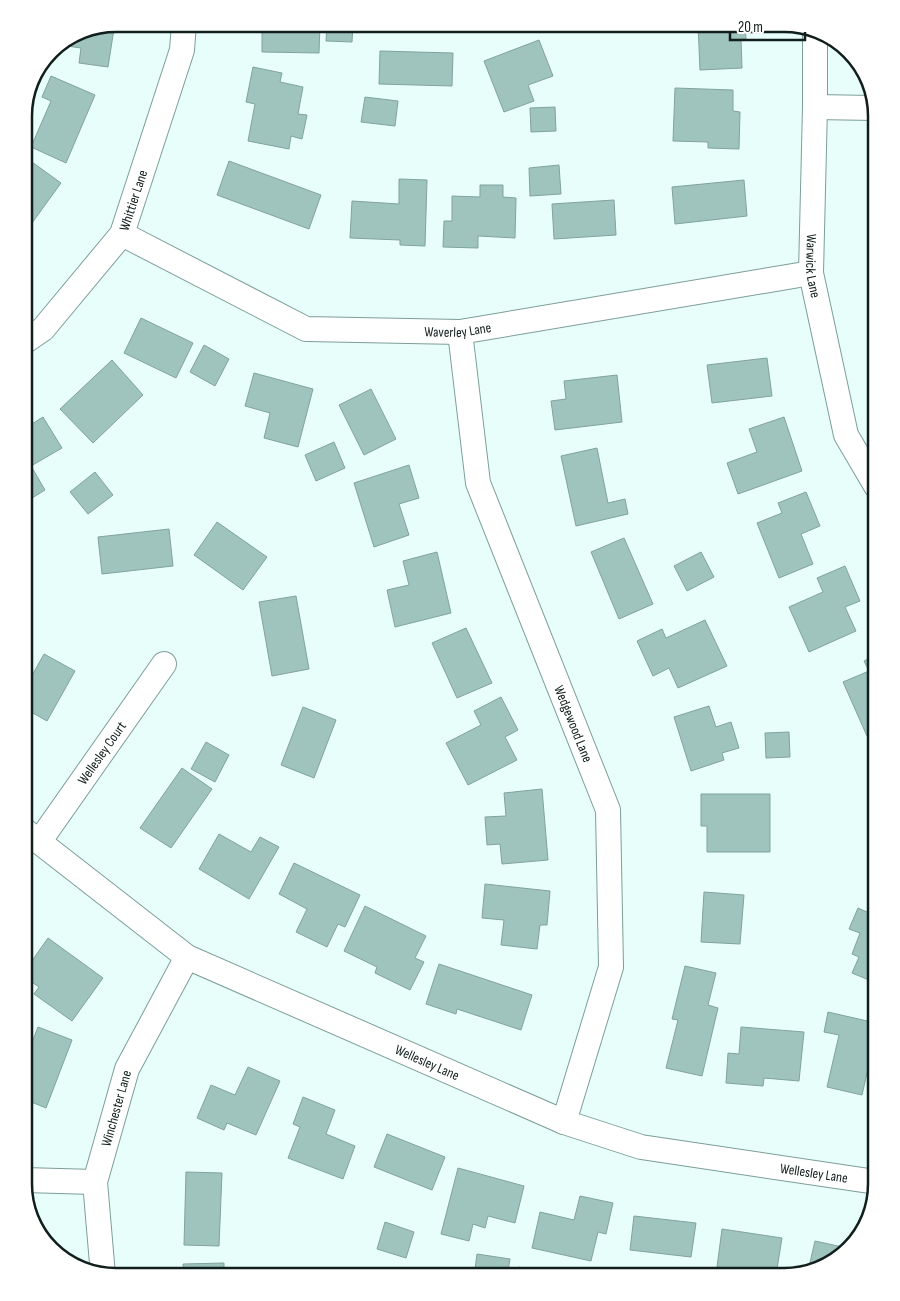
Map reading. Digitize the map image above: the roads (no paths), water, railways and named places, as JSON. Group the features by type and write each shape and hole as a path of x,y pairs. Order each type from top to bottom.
{"street":[{"name":"Whittier Lane","path":"33,336 43,330 122,234 182,50 183,32"},
{"name":"Warwick Lane","path":"815,39 811,273 846,436 868,473"},
{"path":"815,107 867,108"},
{"name":"Waverley Lane","path":"122,234 306,329 460,332 811,273"},
{"name":"Wedgewood Lane","path":"460,332 478,483 608,810 611,967 564,1122"},
{"name":"Wellesley Court","path":"32,834 164,664"},
{"name":"Wellesley Lane","path":"32,837 187,956 564,1122 641,1147 868,1181"},
{"name":"Winchester Lane","path":"102,1267 95,1182 127,1069 187,956"},
{"path":"32,1180 95,1182"}]}
